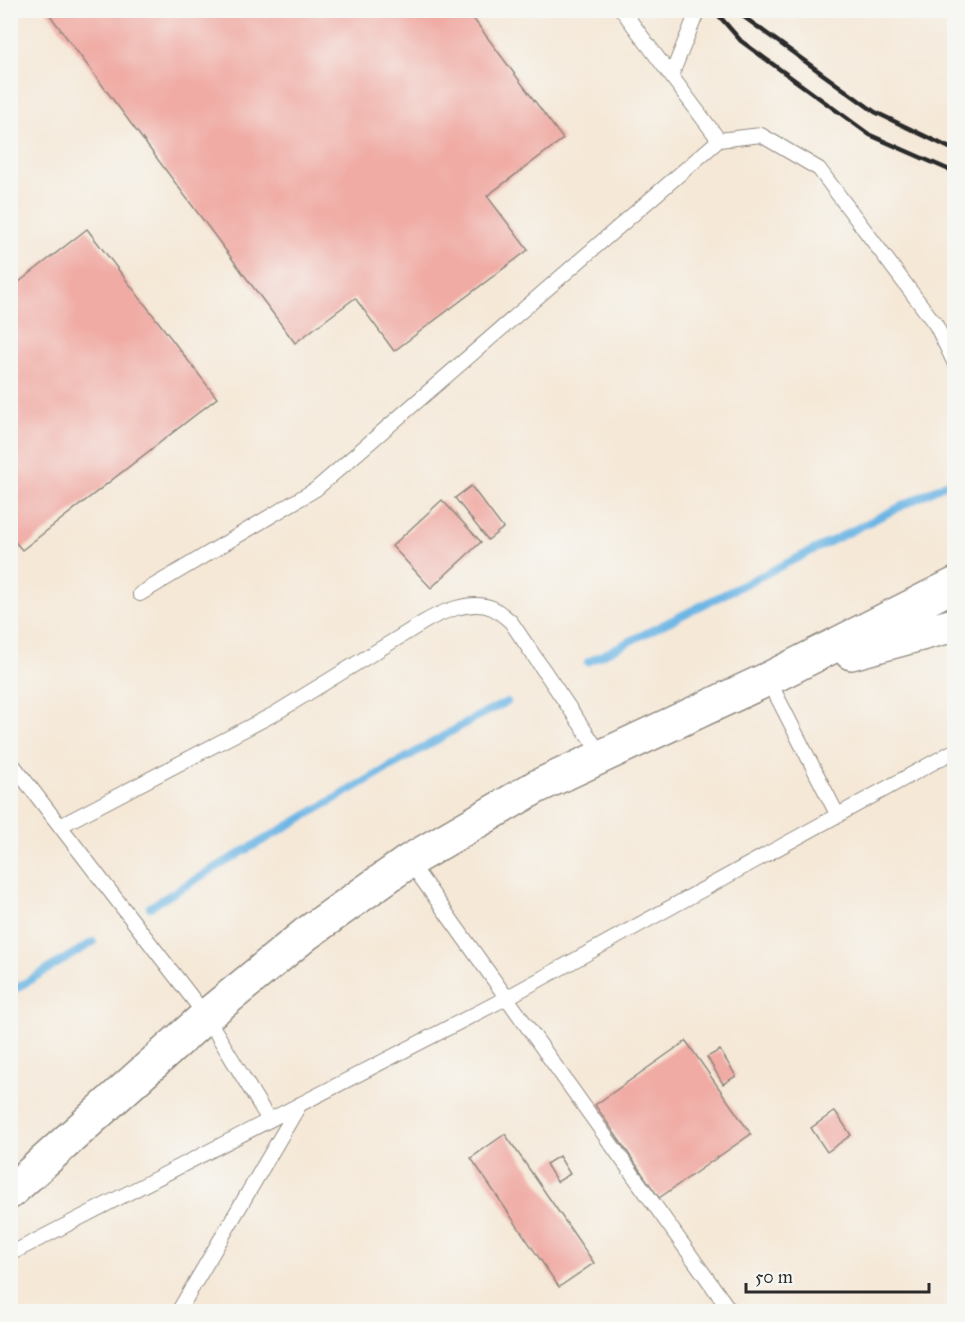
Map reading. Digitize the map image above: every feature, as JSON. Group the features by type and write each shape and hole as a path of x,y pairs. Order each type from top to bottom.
{"main road":[{"path":"10,1192 206,1016 306,934 410,861 536,787 776,676 954,585"},
{"path":"776,676 954,624"}],"lane":[{"path":"622,10 719,140"},
{"path":"671,76 698,10"},
{"path":"140,594 316,489 719,140 761,135 819,169 936,325 954,362"},
{"path":"60,826 274,714 442,612 466,606 478,605 492,608 511,622 602,756"},
{"path":"776,676 838,816"},
{"path":"10,1254 508,997 954,751"},
{"path":"10,761 16,779 60,826 206,1016 269,1120"},
{"path":"410,861 731,1311"},
{"path":"178,1311 301,1103"}],"building":[{"path":"46,10 467,10 563,139 487,196 528,250 394,351 355,298 295,343"},
{"path":"87,229 217,398 22,550 10,536 10,289"},
{"path":"471,486 503,528 488,540 455,498"},
{"path":"442,500 481,542 431,588 392,546"},
{"path":"686,1041 751,1134 659,1198 595,1105"},
{"path":"720,1050 736,1076 723,1084 707,1057"},
{"path":"835,1111 851,1135 827,1152 811,1128"},
{"path":"505,1134 594,1263 559,1287 471,1158"},
{"path":"559,1156 570,1174 557,1182 546,1164"}],"waterway":[{"path":"588,662 954,480"},
{"path":"150,907 480,715 507,702"},
{"path":"10,992 93,942"}],"railway":[{"path":"714,10 741,41 870,135 954,172"},
{"path":"738,10 744,17 875,112 954,150"}]}
